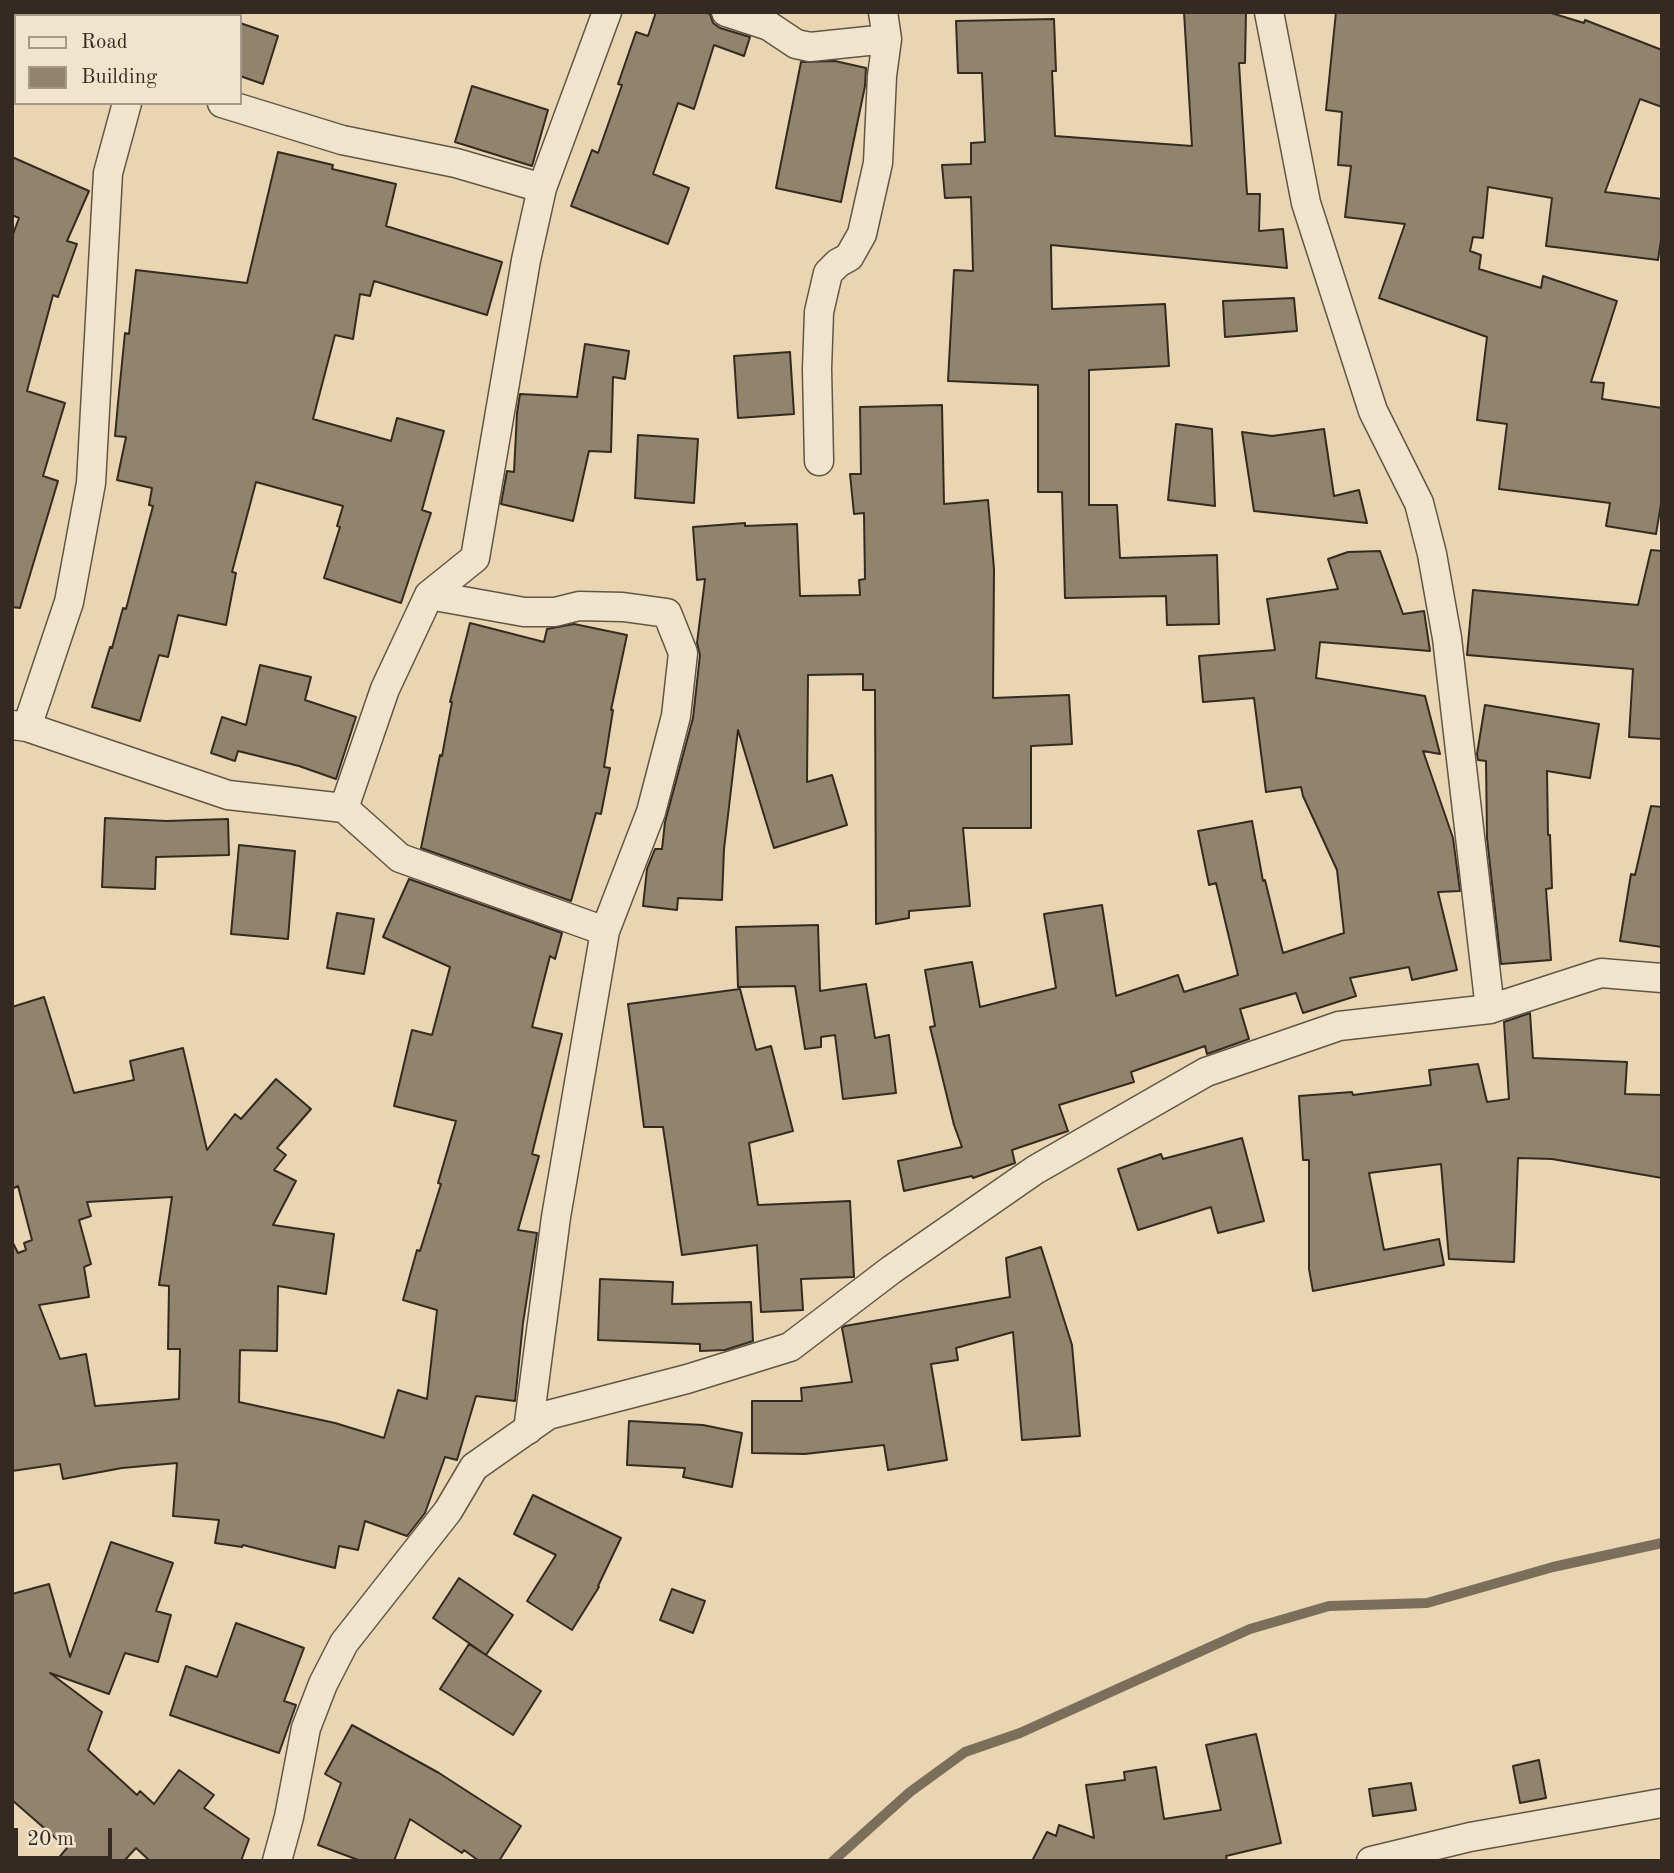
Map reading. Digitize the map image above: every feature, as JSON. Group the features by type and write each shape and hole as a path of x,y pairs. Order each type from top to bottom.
{"street":[{"path":"344,808 385,689 429,595 475,558 526,260 542,188 607,12"},
{"path":"726,12 769,26 796,44 810,47 885,26 878,163 862,234 849,257 828,273 819,312 819,461"},
{"path":"1269,12 1306,203 1373,411 1419,503 1432,554 1447,638 1490,1009"},
{"path":"126,105 108,173 91,483 69,602 19,726 228,795 344,808 400,858 605,931"},
{"path":"228,105 342,140 456,163 542,188"},
{"path":"429,595 524,612 555,612 579,606 623,607 667,613 683,653 676,716 651,812 605,931 556,1217 528,1430"},
{"path":"277,1861 289,1817 306,1728 323,1684 344,1643 448,1511 474,1467 548,1415 687,1379 790,1347 891,1270 1035,1170 1206,1072 1339,1026 1490,1009 1601,973 1662,978"},
{"path":"1371,1861 1470,1837 1662,1803"}],"building":[{"path":"656,12 704,12 710,14 713,23 720,28 750,37 744,56 714,45 694,109 678,103 653,174 689,188 668,244 571,206 592,150 598,153 622,85 618,84 636,32 648,36"},
{"path":"1184,12 1246,12 1245,63 1239,63 1247,194 1260,194 1259,231 1283,229 1287,268 1051,245 1052,309 1165,304 1169,366 1089,370 1089,505 1117,505 1120,558 1217,555 1219,624 1167,625 1166,596 1065,598 1062,492 1038,492 1038,385 948,381 954,270 973,271 971,197 945,198 942,165 971,164 971,143 985,142 982,73 958,73 956,21 1054,19 1056,71 1052,71 1055,136 1192,146"},
{"path":"1336,12 1548,12 1584,23 1585,20 1662,50 1662,107 1640,99 1605,192 1662,199 1662,233 1658,260 1546,246 1552,198 1488,187 1483,238 1473,237 1470,251 1481,255 1479,269 1541,288 1543,276 1617,301 1591,382 1604,383 1602,399 1662,408 1662,498 1656,534 1606,526 1610,503 1499,489 1507,424 1477,420 1487,337 1379,298 1405,224 1345,217 1351,166 1338,165 1342,112 1326,110"},
{"path":"242,24 278,36 263,84 242,77"},
{"path":"835,61 866,68 865,86 841,202 776,188 801,62"},
{"path":"472,86 548,110 532,166 455,142"},
{"path":"278,152 333,165 332,169 396,184 386,226 502,262 487,315 374,281 370,296 360,294 353,339 335,335 313,419 391,441 397,418 444,431 422,510 431,513 401,603 324,578 340,527 337,526 343,506 256,482 232,572 236,573 226,625 178,615 168,657 159,655 140,721 92,707 123,608 126,609 153,506 149,505 152,488 117,480 126,437 115,436 125,333 129,334 136,270 247,283"},
{"path":"12,157 89,191 67,241 77,244 58,297 53,295 27,391 65,403 43,476 58,481 20,608 12,607 12,237 19,218 12,215"},
{"path":"1294,298 1297,331 1225,337 1223,301"},
{"path":"585,344 629,351 625,379 613,377 611,452 589,451 573,521 501,504 507,471 514,472 520,394 577,397"},
{"path":"790,352 794,414 738,418 734,356"},
{"path":"942,405 944,504 988,500 994,569 993,698 1069,695 1072,744 1031,746 1031,828 963,828 970,906 909,911 909,918 876,924 875,690 863,690 863,674 808,675 807,782 832,775 847,825 774,848 738,730 724,849 722,900 678,898 677,910 643,906 647,869 655,849 662,849 665,822 693,718 700,655 697,643 705,579 697,580 693,527 745,523 745,526 797,524 800,596 860,595 859,580 865,579 864,513 854,514 850,474 861,474 860,407"},
{"path":"1176,424 1212,429 1215,506 1168,500"},
{"path":"1324,429 1334,496 1359,490 1367,523 1254,511 1242,432 1272,436"},
{"path":"638,435 698,439 694,503 635,498"},
{"path":"1651,550 1662,551 1662,739 1629,737 1633,669 1467,655 1473,590 1638,605"},
{"path":"1380,551 1403,614 1424,611 1430,651 1320,642 1316,678 1425,696 1440,754 1423,751 1453,838 1460,891 1438,892 1457,970 1412,980 1409,967 1350,978 1356,996 1303,1013 1296,993 1240,1009 1249,1039 1207,1054 1205,1046 1131,1072 1134,1082 1059,1105 1068,1131 1012,1150 1015,1163 973,1178 972,1176 904,1191 898,1161 962,1147 930,1027 935,1026 925,970 972,962 980,1007 1056,988 1044,914 1102,905 1116,996 1178,975 1184,992 1238,975 1216,883 1209,885 1198,831 1252,821 1263,881 1265,880 1283,953 1344,933 1337,870 1301,787 1266,792 1254,698 1203,702 1199,656 1275,650 1267,599 1338,589 1328,559 1348,552"},
{"path":"470,623 544,642 547,629 574,624 627,635 611,710 604,767 610,768 601,814 596,813 571,901 421,848 440,755 442,756 450,702"},
{"path":"260,665 311,677 305,700 356,717 336,779 299,766 238,751 235,761 211,753 222,717 246,725"},
{"path":"1485,705 1599,724 1590,778 1547,771 1552,888 1546,889 1551,960 1501,964 1487,838 1486,761 1478,760 1477,754"},
{"path":"1651,806 1662,807 1662,947 1620,941 1631,874 1635,875"},
{"path":"105,818 166,821 228,819 229,855 156,857 155,889 102,887"},
{"path":"239,845 295,851 288,939 231,934"},
{"path":"409,879 562,933 555,959 550,956 532,1027 562,1034 532,1154 539,1156 518,1230 537,1233 523,1323 515,1401 476,1396 457,1460 445,1457 425,1513 407,1536 365,1521 358,1550 339,1546 335,1568 243,1545 215,1543 219,1520 173,1516 177,1463 122,1468 63,1479 60,1464 12,1471 12,1241 18,1253 26,1250 24,1243 32,1240 18,1186 12,1189 12,1007 44,997 74,1093 134,1080 130,1061 183,1048 207,1150 235,1114 241,1119 276,1079 311,1109 277,1148 286,1155 274,1170 296,1181 273,1225 334,1234 326,1294 278,1286 277,1351 240,1350 239,1402 335,1423 384,1438 398,1390 427,1399 437,1310 403,1300 417,1250 420,1251 441,1184 438,1183 456,1121 394,1106 412,1030 432,1035 450,967 383,937","holes":["172,1197 159,1285 169,1286 168,1349 180,1349 179,1399 95,1406 86,1354 60,1359 39,1305 89,1297 84,1267 91,1264 79,1220 91,1216 87,1202"]},
{"path":"337,913 374,919 364,974 327,968"},
{"path":"818,925 820,991 866,984 875,1038 889,1035 896,1093 843,1099 835,1035 821,1037 821,1047 805,1049 795,986 738,987 736,927"},
{"path":"740,989 756,1050 771,1046 793,1131 749,1143 758,1205 850,1201 854,1277 801,1279 803,1310 761,1312 757,1245 682,1255 663,1127 644,1127 628,1004"},
{"path":"1530,1013 1533,1058 1627,1062 1625,1094 1662,1095 1662,1178 1552,1159 1518,1158 1514,1262 1449,1259 1441,1164 1369,1173 1384,1250 1439,1239 1444,1265 1313,1291 1309,1269 1309,1160 1303,1160 1299,1096 1352,1092 1353,1095 1431,1085 1429,1070 1478,1064 1487,1102 1509,1099 1504,1022"},
{"path":"1242,1138 1264,1221 1218,1233 1211,1207 1138,1230 1118,1169 1161,1154 1163,1159"},
{"path":"1041,1247 1072,1345 1080,1436 1022,1440 1013,1332 956,1348 958,1360 931,1364 947,1460 888,1470 884,1445 805,1454 752,1453 752,1401 802,1401 801,1388 852,1382 842,1328 1010,1297 1006,1258"},
{"path":"600,1279 673,1282 672,1304 751,1302 753,1341 725,1350 700,1351 700,1344 598,1340"},
{"path":"629,1421 703,1425 742,1433 732,1487 683,1477 685,1468 627,1465"},
{"path":"533,1495 621,1538 599,1587 572,1630 527,1601 556,1555 514,1534"},
{"path":"111,1542 173,1563 156,1611 171,1615 158,1662 125,1653 109,1694 50,1673 102,1712 88,1750 137,1795 140,1791 154,1804 179,1770 214,1795 204,1808 249,1839 241,1861 150,1861 136,1848 124,1861 56,1861 67,1848 12,1800 12,1594 49,1584 70,1657"},
{"path":"459,1578 513,1615 486,1655 433,1618"},
{"path":"672,1589 705,1601 693,1633 660,1620"},
{"path":"236,1623 304,1648 284,1701 296,1705 279,1753 170,1715 186,1666 217,1677"},
{"path":"469,1644 541,1691 513,1735 440,1689"},
{"path":"352,1725 439,1773 521,1826 499,1861 479,1861 464,1850 462,1853 410,1819 394,1861 361,1861 318,1845 341,1783 325,1774"},
{"path":"1256,1734 1281,1843 1226,1856 1227,1861 1032,1861 1047,1832 1056,1836 1059,1825 1094,1838 1086,1785 1125,1780 1124,1772 1156,1767 1164,1819 1221,1810 1206,1745"},
{"path":"1539,1760 1546,1798 1520,1803 1513,1766"},
{"path":"1411,1783 1416,1810 1373,1816 1369,1789"}],"waterway":[{"path":"833,1861 910,1792 965,1752 1020,1733 1250,1629 1329,1606 1427,1603 1553,1567 1662,1543"}]}
